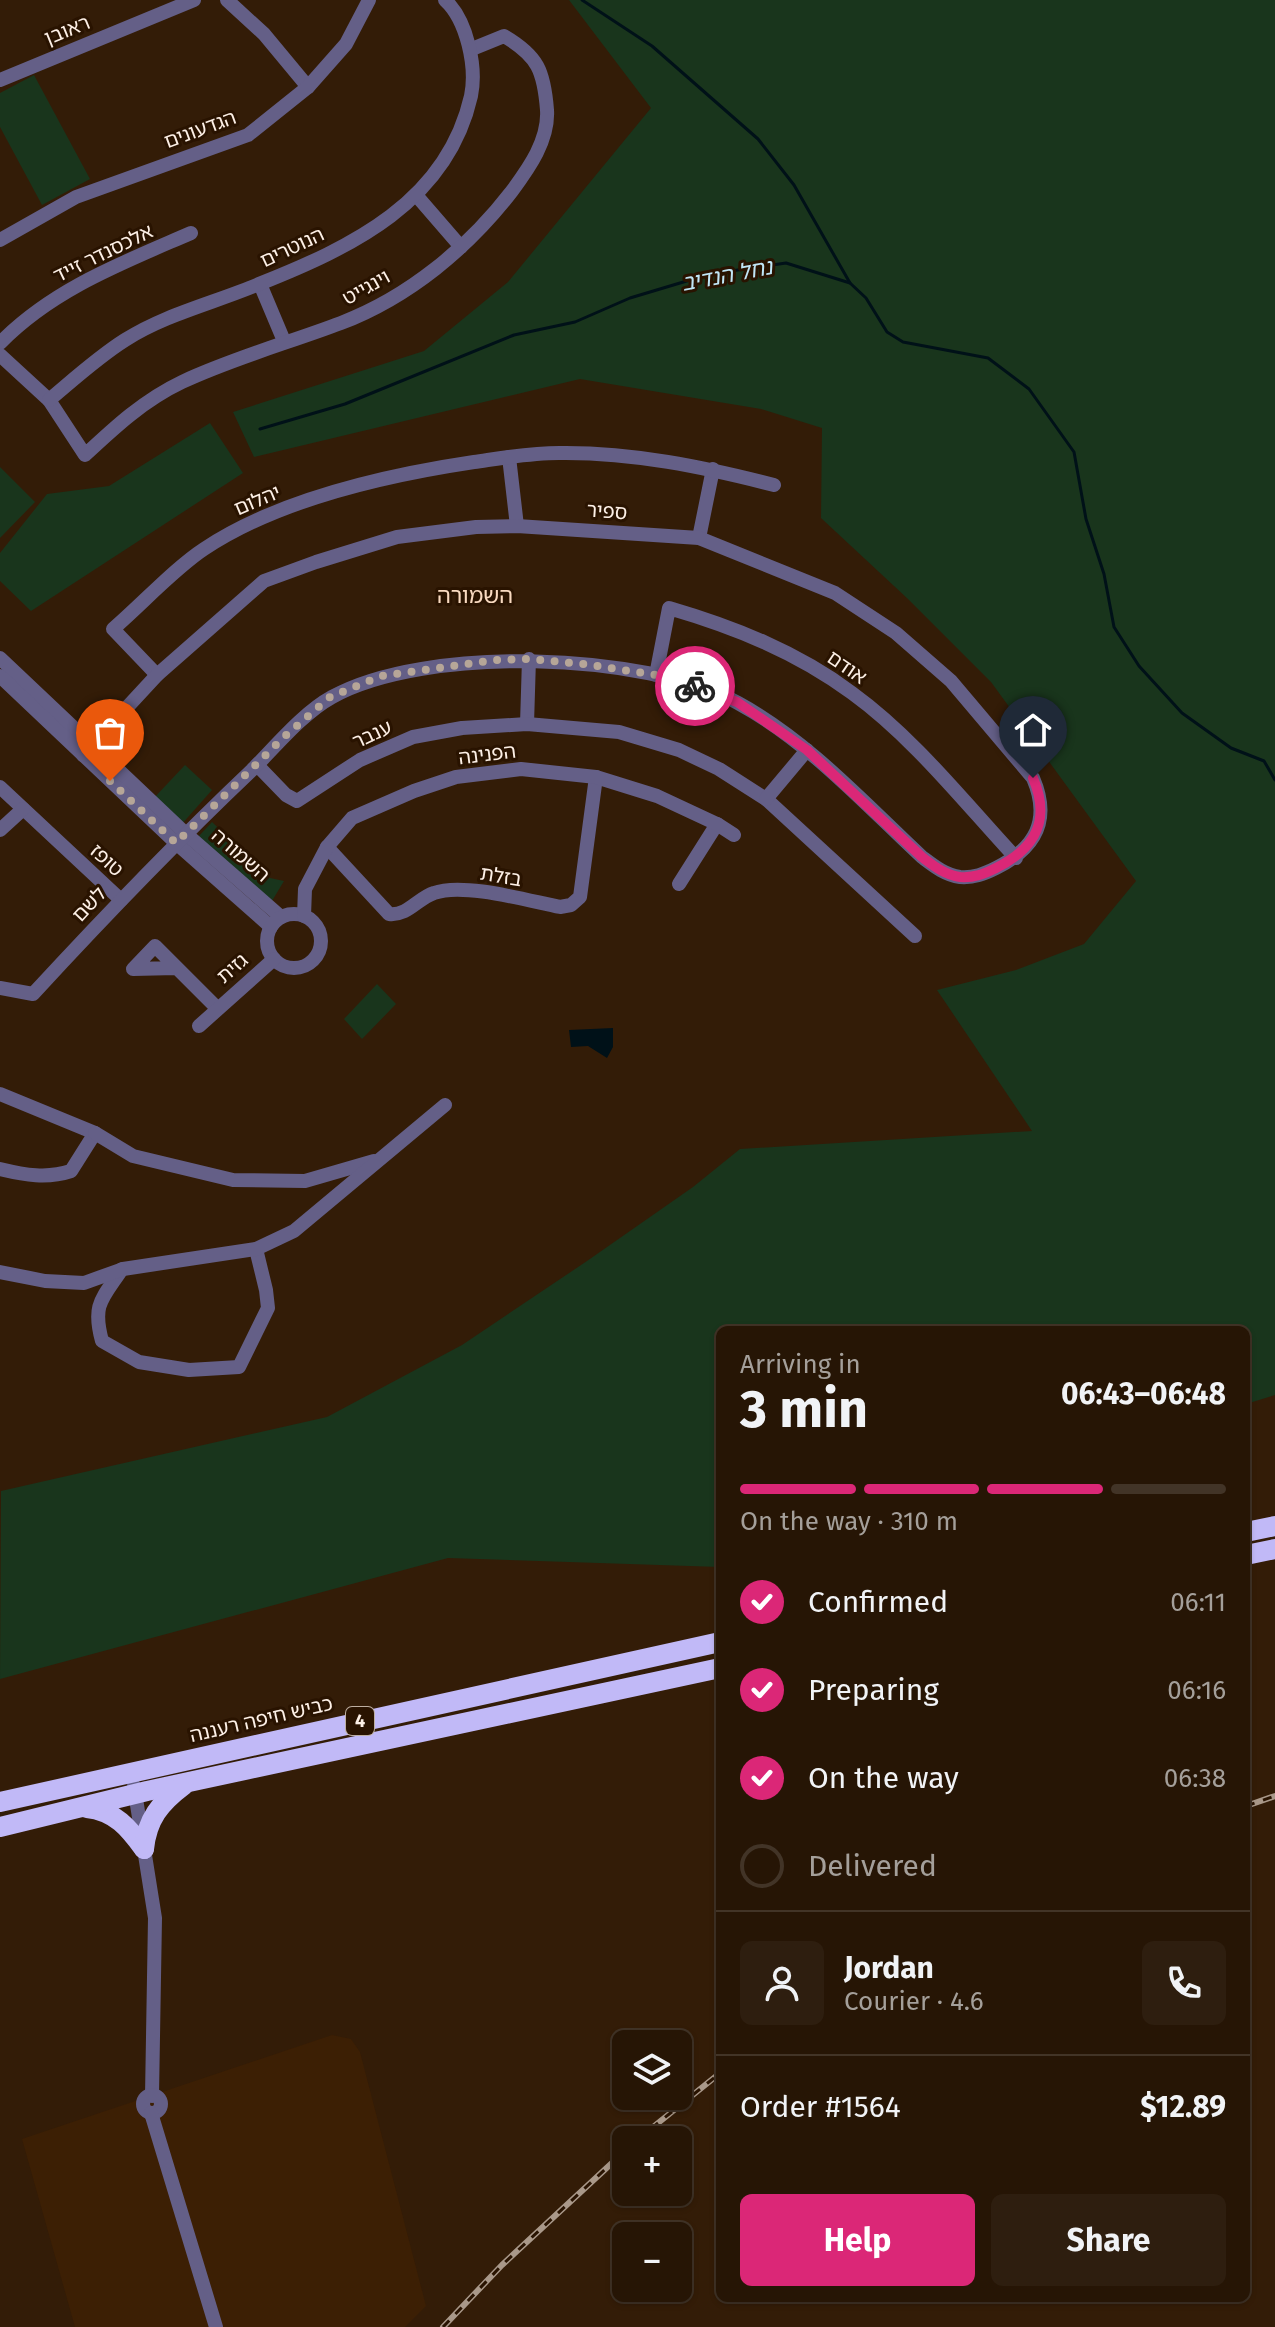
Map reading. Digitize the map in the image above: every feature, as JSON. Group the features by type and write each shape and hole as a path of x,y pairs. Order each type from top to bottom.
{"highway":[{"path":"1250,1531 1275,1526"},
{"path":"1250,1554 1275,1549"},
{"name":"כביש חיפה רעננה","path":"0,1802 716,1643"},
{"name":"4","path":"0,1827 136,1794 716,1669"},
{"path":"144,1849 146,1831 157,1807 187,1783"},
{"path":"83,1808 105,1812 116,1818 132,1832 144,1849"}],"street":[{"name":"ראובן","path":"0,80 194,0"},
{"path":"227,0 264,34 308,87"},
{"name":"הגדעונים","path":"0,240 76,197 248,135 308,87 346,44 369,0"},
{"name":"הנוטרים","path":"49,400 125,340 176,315 260,284 370,231 416,195 438,168 465,120 473,86 472,49 445,0"},
{"name":"וינגייט","path":"49,400 85,455 133,410 181,383 284,341 343,322 378,305 443,264 492,216 532,164 547,121 545,80 526,49 504,36 472,49"},
{"path":"416,195 461,247"},
{"name":"אלכסנדר זייד","path":"0,343 22,321 84,280 191,233"},
{"path":"260,284 284,341"},
{"path":"0,355 49,400"},
{"name":"יהלום","path":"157,675 113,629 203,550 246,525 338,490 428,469 559,453 640,458 713,469 774,485"},
{"path":"509,457 517,526"},
{"path":"699,538 713,469"},
{"name":"ספיר","path":"87,751 157,675 264,581 284,573 397,537 476,527 517,526 699,538 835,593 896,633 951,681 1033,778 1040,795 1036,835 1016,858"},
{"name":"אודם","path":"656,675 669,608 721,623 792,655 852,693 903,736 1016,858"},
{"name":"השמורה","path":"0,658 87,751"},
{"path":"527,724 529,659"},
{"name":"לשם","path":"0,988 33,994 117,901 284,737 330,697 381,676 496,660 529,659 584,664 656,675 737,702 807,750 940,870 958,877 978,877 1016,858"},
{"name":"השמורה","path":"0,676 276,922"},
{"name":"ענבר","path":"257,765 286,795 297,801 360,760 413,737 462,728 527,724 619,732 679,750 719,769 766,799 915,936"},
{"path":"766,799 807,750"},
{"name":"הפנינה","path":"304,916 305,889 327,847 352,818 456,777 521,769 596,777 657,796 734,835"},
{"name":"בזלת","path":"327,847 389,914 399,915 434,892 455,890 560,907 571,905 580,897 596,777"},
{"name":"טופז","path":"0,787 117,901"},
{"path":"0,830 23,809"},
{"path":"679,884 717,824"},
{"path":"293,914 304,916 311,919 321,933 317,957 297,968 285,966 274,959 267,941 276,922 293,914"},
{"name":"גזית","path":"199,1026 274,959"},
{"name":"גזית","path":"176,968 217,1008"},
{"path":"0,1094 95,1133 133,1156 233,1180 305,1181 378,1160"},
{"path":"0,1272 45,1281 84,1283 123,1269 256,1249 294,1231 445,1105"},
{"path":"0,1169 24,1175 55,1176 71,1171 95,1133"},
{"path":"123,1269 97,1308 102,1341 139,1362 189,1370 239,1367 268,1308 256,1249"},
{"path":"132,1773 155,1918 152,2096 147,2097 143,2104 146,2111 151,2113 216,2327"}],"shaded area":[{"path":"613,1028 613,1047 607,1058 588,1046 571,1047 569,1030"},
{"path":"332,2035 351,2039 360,2052 426,2306 405,2327 75,2327 22,2139"}],"green space":[{"path":"569,0 1275,0 1275,1395 1250,1403 1250,1326 716,1326 716,1567 448,1558 0,1679 1,1491 327,1417 462,1345 693,1187 740,1149 1032,1131 937,990 1016,970 1084,944 1136,881 991,682 821,518 822,428 761,409 580,379 254,457 233,412 424,351 508,282 651,108"},
{"path":"34,75 90,179 42,205 0,127 0,93"},
{"path":"210,423 243,473 31,611 0,581 0,553 47,494 109,486"},
{"path":"0,467 35,502 0,538"},
{"path":"185,765 212,790 181,825 153,799"},
{"path":"212,822 270,878 284,881 269,906 197,838"},
{"path":"377,984 396,1004 362,1039 344,1019"}],"waterway":[{"path":"582,0 652,46 758,139 794,185 850,283"},
{"name":"נחל הנדיב","path":"260,429 345,404 514,335 575,322 630,298 710,274 786,263 850,283 866,298 887,332 903,342 988,358 1029,389 1074,452 1086,519 1104,574 1114,627 1139,666 1182,713 1231,748 1264,761 1275,780"}],"railway":[{"path":"1250,1805 1275,1796"},
{"path":"654,2126 716,2076"},
{"path":"443,2327 502,2265 612,2163"}],"way so far":[{"path":"110,781 176,843 284,737 330,697 381,676 496,660 529,659 656,675 695,686"}],"district":[{"name":"השמורה","path":"475,595"}],"route":[{"path":"695,686 737,702 807,750 922,857 940,870 958,877 978,877 1016,858 1036,835 1040,795 1033,778"}]}
